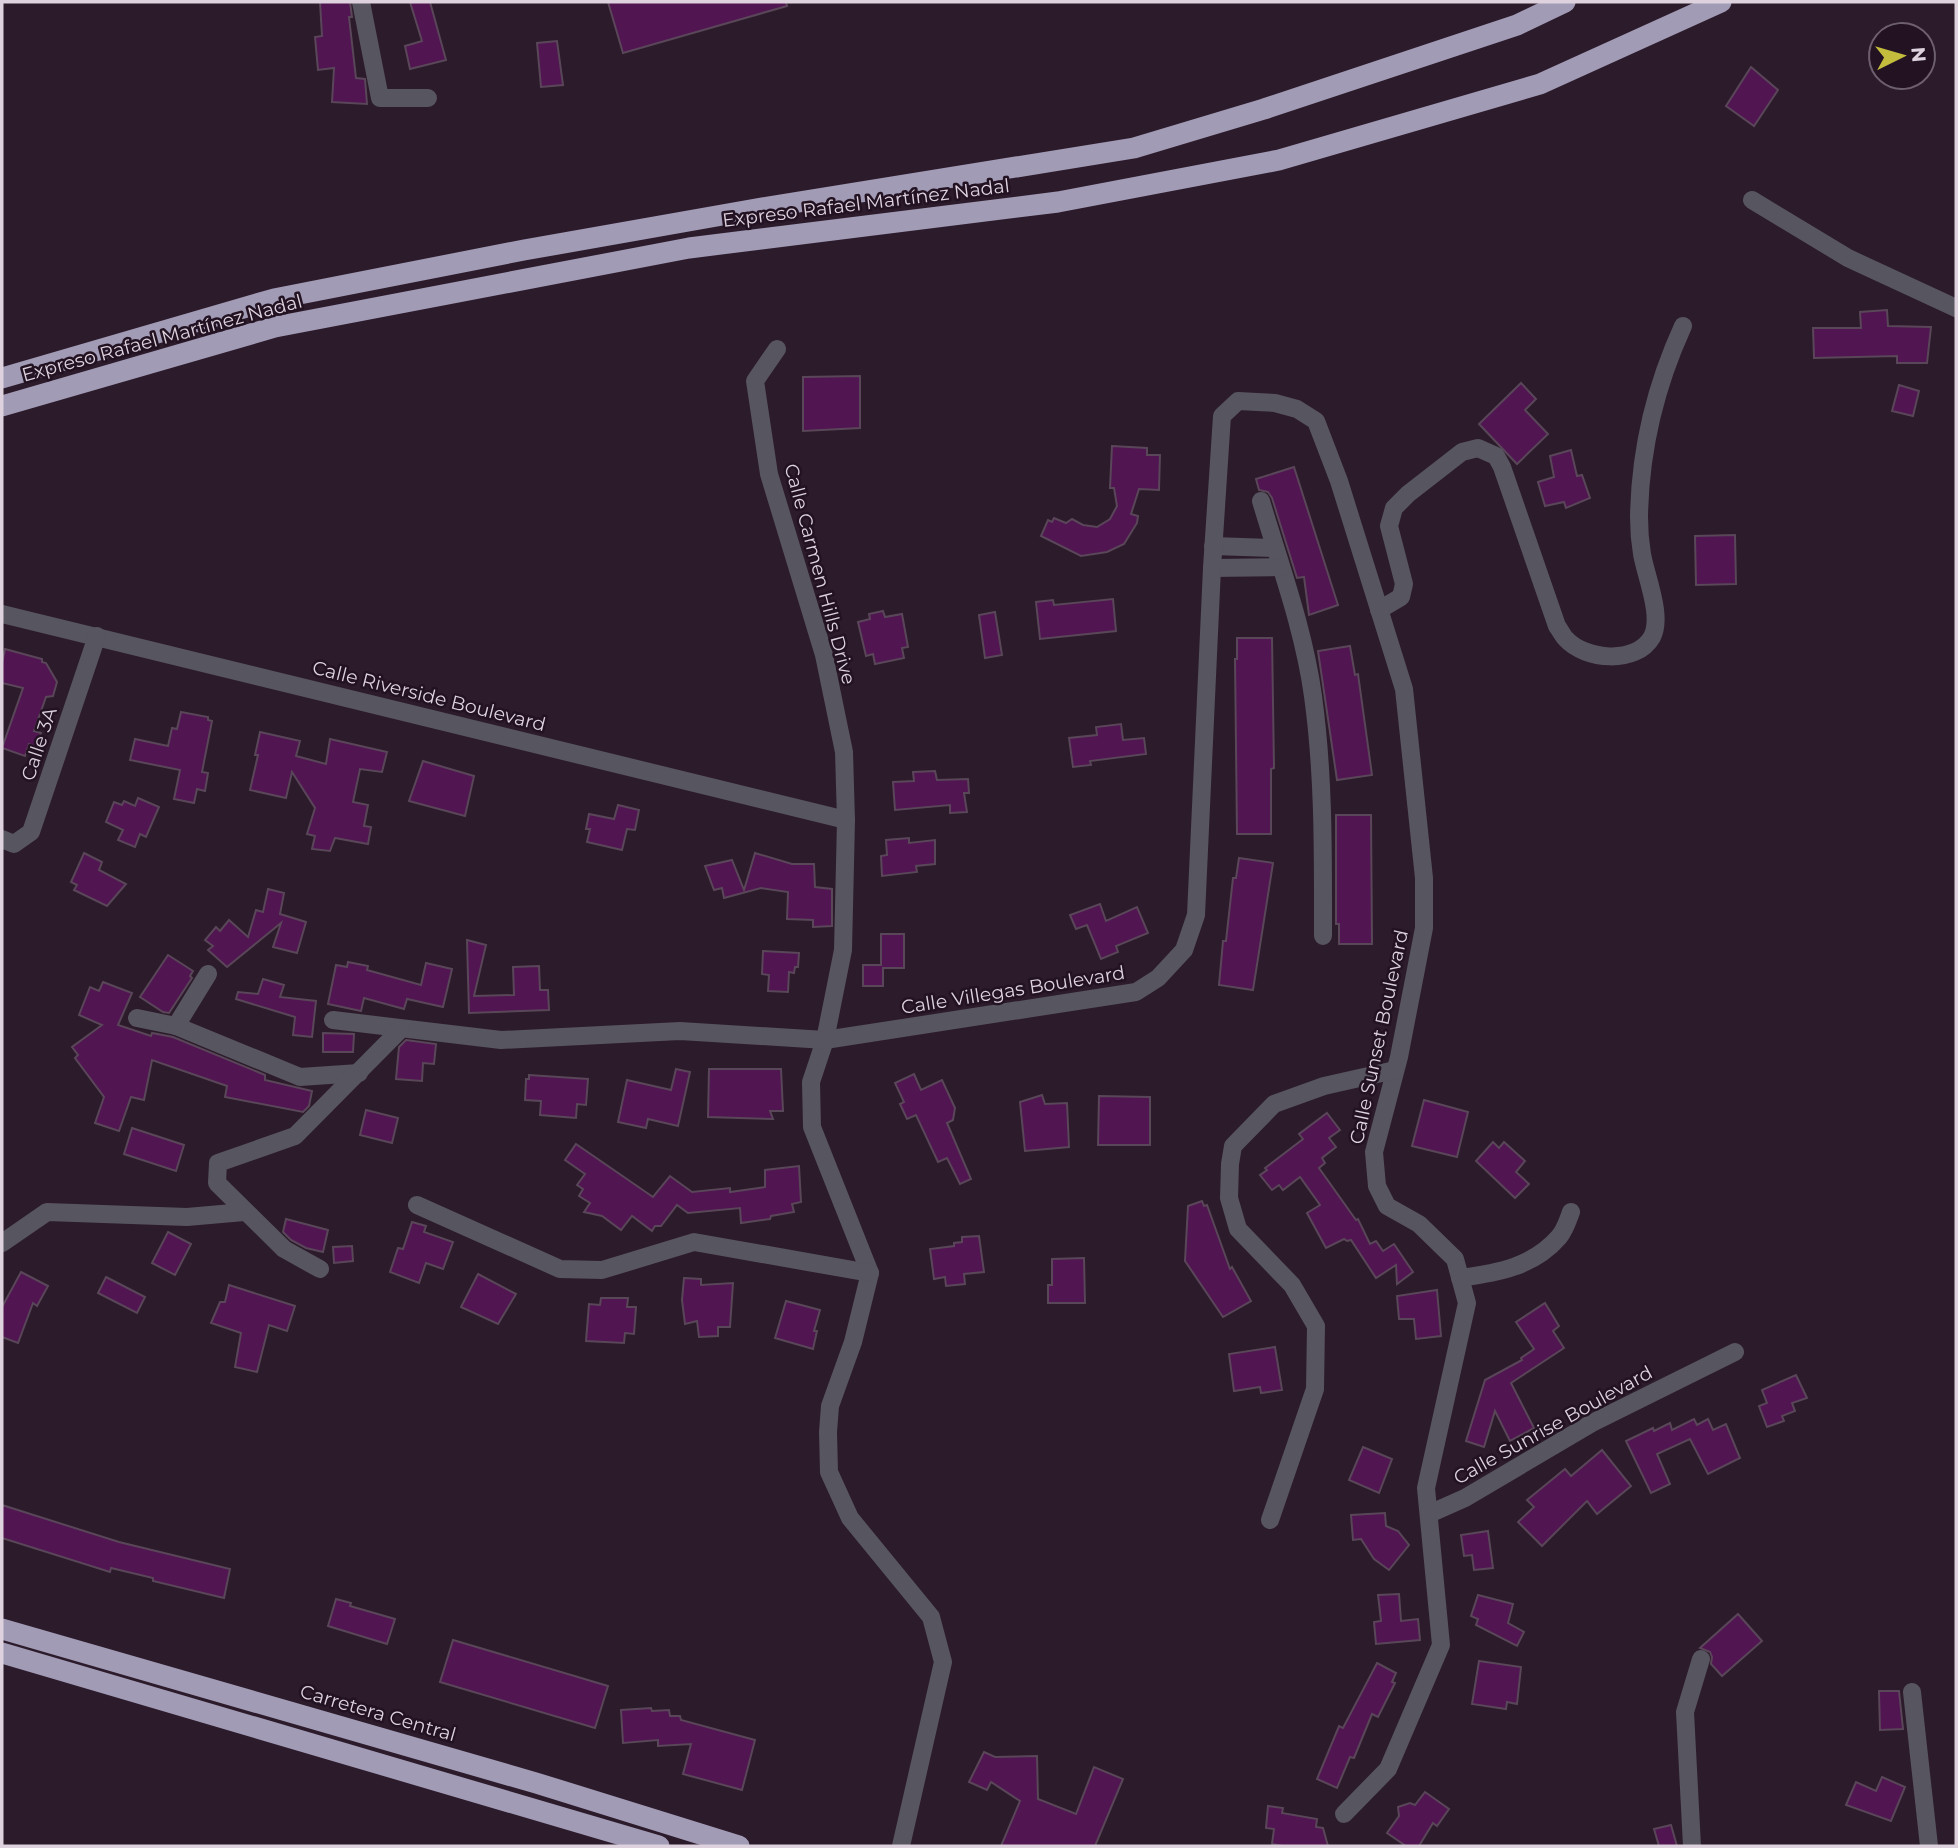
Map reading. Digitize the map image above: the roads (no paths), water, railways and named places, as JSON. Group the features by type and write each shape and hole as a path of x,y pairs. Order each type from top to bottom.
{"highway":[{"name":"Expreso Rafael Martínez Nadal","path":"2,378 274,299 741,212 1134,148 1265,109 1517,25 1565,2"},
{"name":"Expreso Rafael Martínez Nadal","path":"2,406 288,324 689,248 1058,202 1279,160 1540,84 1721,2"},
{"name":"Carretera Central","path":"2,1629 536,1783 739,1846"},
{"path":"2,1653 659,1846"}],"street":[{"path":"361,2 380,98 428,98"},
{"path":"1752,200 1848,258 1956,309"},
{"path":"1378,610 1401,597 1404,584 1389,526 1394,508 1462,452 1478,448 1496,456 1502,467 1557,626 1567,640 1593,654 1604,656 1631,653 1645,645 1652,636 1656,621 1642,554 1640,491 1651,421 1665,366 1683,326"},
{"name":"Calle Carmen Hills Drive","path":"777,349 755,381 769,474 824,655 844,752 844,950 825,1040 811,1083 811,1127 870,1273"},
{"name":"Calle Sunset Boulevard","path":"1238,401 1275,402 1297,408 1317,421 1339,481 1404,689 1424,878 1424,928 1395,1070 1374,1152 1377,1185 1387,1206 1419,1224 1455,1259 1467,1303 1426,1488 1441,1645 1388,1769 1344,1815"},
{"name":"Calle Villegas Boulevard","path":"332,1020 500,1040 680,1031 825,1040 1136,992 1158,978 1184,950 1196,915 1213,546 1222,416 1238,401"},
{"path":"1261,501 1297,621 1313,695 1323,805 1323,936"},
{"path":"1213,546 1275,548"},
{"path":"1212,568 1280,567"},
{"name":"Calle Riverside Boulevard","path":"2,614 846,820"},
{"name":"Calle 3A","path":"2,839 13,844 32,832 97,636"},
{"path":"176,1026 208,974"},
{"path":"137,1018 176,1026 300,1077 359,1073"},
{"path":"320,1269 284,1250 216,1184 218,1163 295,1136 401,1029"},
{"path":"1270,1520 1315,1389 1316,1326 1292,1285 1238,1229 1228,1198 1234,1146 1274,1104 1324,1086 1395,1070"},
{"path":"417,1205 559,1269 602,1270 694,1242 870,1273 853,1342 830,1406 829,1472 850,1518 931,1617 943,1662 901,1846"},
{"path":"2,1243 47,1212 187,1217 244,1212"},
{"path":"1460,1278 1502,1272 1536,1258 1561,1235 1571,1212"},
{"name":"Calle Sunrise Boulevard","path":"1429,1514 1465,1498 1592,1423 1735,1352"},
{"path":"1692,1846 1685,1712 1701,1659"},
{"path":"1912,1692 1929,1846"}]}
